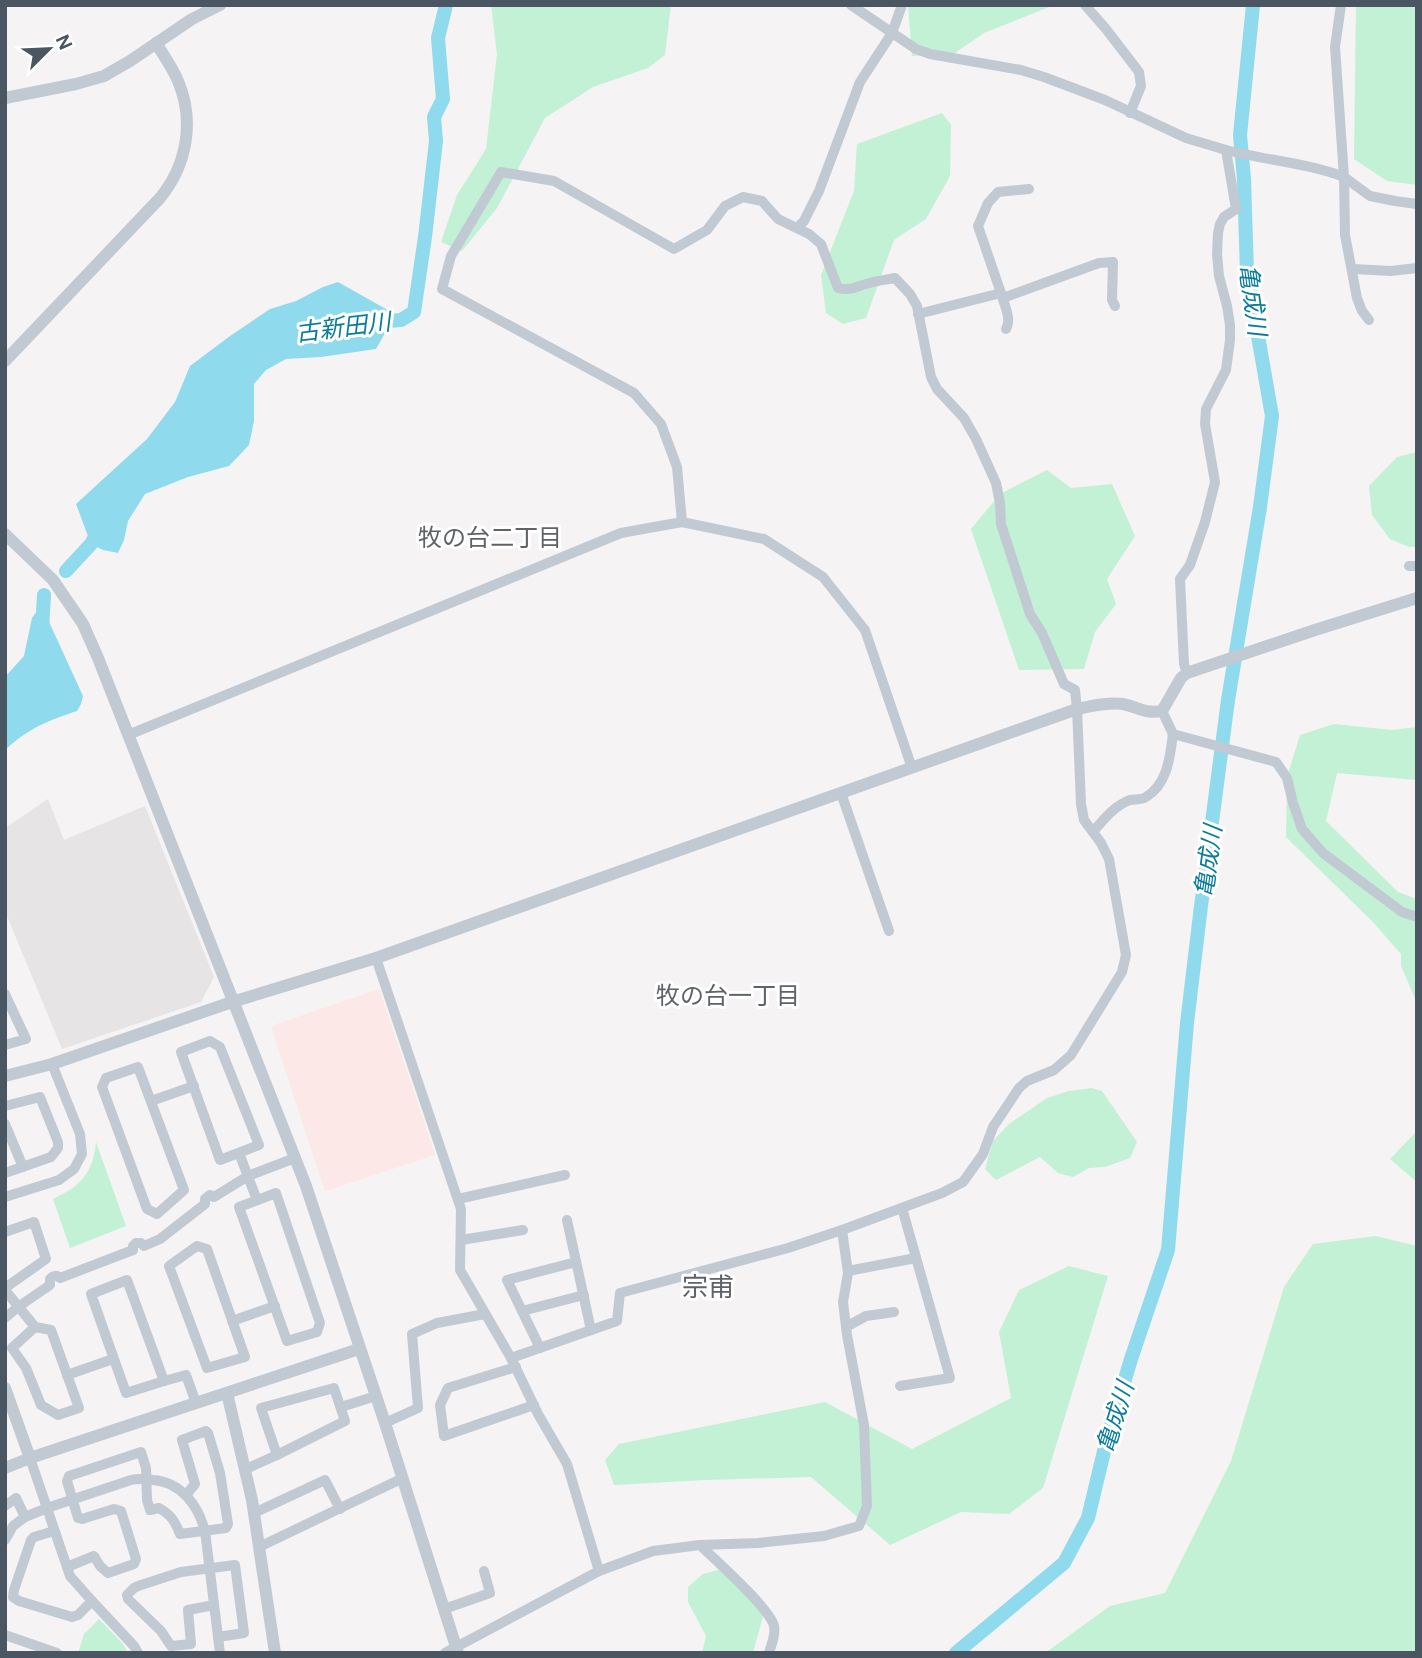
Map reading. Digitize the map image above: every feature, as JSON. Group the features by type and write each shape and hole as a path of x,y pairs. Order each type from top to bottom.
{"street":[{"path":"5,98 92,80 118,68 192,19 220,5"},
{"path":"851,5 923,52 1044,77 1105,100 1186,138 1254,157 1330,172 1344,177 1370,196 1417,204"},
{"path":"797,228 819,191 860,82 892,33 902,5"},
{"path":"1085,5 1139,72 1141,86 1130,113"},
{"path":"1341,5 1335,47 1345,234 1357,298 1369,320"},
{"path":"5,361 160,198 176,174 187,132 185,102 172,68 156,43"},
{"path":"1186,673 1180,579 1194,554 1215,482 1205,424 1206,410 1226,370 1230,340 1217,254 1220,224 1224,217 1236,209 1226,149"},
{"path":"534,1405 444,1436 440,1405 449,1388 514,1362 540,1348 617,1321 620,1293 788,1248 902,1208 963,1182 983,1154 993,1127 1019,1088 1027,1081 1054,1070 1071,1055 1122,972 1126,955 1109,859 1084,820 1075,690 1063,684 1042,633 1030,614 1001,524 996,483 976,439 964,418 944,398 931,377 917,306 910,294 895,278 865,284 855,289 838,288 821,244 809,234 778,219 762,201 743,197 725,206 707,230 674,249 554,181 501,172 451,256 442,289 634,393 661,424 677,467 682,522"},
{"path":"1006,329 1009,325 1002,295 978,226 988,203 998,192 1030,189"},
{"path":"919,314 1002,295 1099,263 1113,262 1112,300 1115,306"},
{"path":"1353,269 1391,271 1417,268"},
{"path":"128,735 621,533 682,522 764,539 823,577 866,630 912,768"},
{"path":"5,534 53,580 83,624 98,658 306,1186 403,1478 444,1609 453,1651 599,1571 653,1551 824,1536 859,1526 867,1506 864,1425 843,1302 848,1271 842,1230"},
{"path":"1162,712 1186,673 1417,598"},
{"path":"5,1076 52,1064 232,1002 376,958 1077,709 1120,704 1151,713 1162,712"},
{"path":"1093,832 1107,815 1127,801 1145,798 1161,783 1168,767 1173,734 1162,712"},
{"path":"1173,734 1276,762 1287,778 1302,829 1323,853 1402,912 1417,917"},
{"path":"841,793 889,931"},
{"path":"376,958 461,1209 460,1270 514,1362 567,1464 599,1571"},
{"path":"5,994 26,1040 5,1045"},
{"path":"210,1041 220,1047 259,1145 220,1160 194,1086 181,1052 210,1041"},
{"path":"5,1197 59,1180 75,1169 82,1154 80,1134 52,1064"},
{"path":"138,1067 151,1101 184,1190 157,1214 147,1209 102,1087 106,1078 138,1067"},
{"path":"151,1101 194,1086"},
{"path":"5,1106 40,1097 58,1142 58,1148 51,1157 5,1172"},
{"path":"5,1124 23,1167"},
{"path":"239,1153 257,1200"},
{"path":"5,1318 50,1285 59,1287 60,1278 133,1250 141,1254 144,1246 160,1239 248,1176 295,1158"},
{"path":"458,1199 565,1175"},
{"path":"276,1193 320,1324 317,1332 287,1341 239,1207 257,1200 276,1193"},
{"path":"900,1386 950,1378 902,1208"},
{"path":"567,1220 591,1330"},
{"path":"5,1232 34,1222 46,1259 5,1289 36,1328 51,1330 79,1408 58,1415 41,1405 26,1368 12,1349 36,1328"},
{"path":"461,1241 523,1230"},
{"path":"197,1246 207,1249 232,1321 245,1357 207,1368 169,1266 197,1246"},
{"path":"848,1271 916,1258"},
{"path":"540,1348 506,1280 576,1262"},
{"path":"164,1381 127,1280 91,1294 126,1393 186,1376 196,1403"},
{"path":"522,1311 584,1295"},
{"path":"232,1321 275,1306"},
{"path":"846,1327 866,1316 894,1312"},
{"path":"385,1423 418,1408 412,1334 437,1323 485,1314"},
{"path":"5,1468 359,1349"},
{"path":"67,1375 113,1359"},
{"path":"5,1388 66,1567 76,1584 138,1653"},
{"path":"246,1469 277,1455 345,1421 334,1388 261,1408 277,1455"},
{"path":"227,1393 246,1469 274,1652"},
{"path":"341,1407 376,1396"},
{"path":"66,1567 94,1556 108,1573 134,1564 136,1559 121,1511 114,1509 78,1518 67,1481 69,1476 141,1452 146,1468 150,1510 159,1508 170,1514 180,1534 226,1528 228,1524 220,1473 206,1431 182,1440 195,1485 186,1495"},
{"path":"5,1540 13,1526 26,1517 137,1478 159,1480 174,1485 198,1511 205,1531 220,1653"},
{"path":"259,1547 403,1478"},
{"path":"254,1514 325,1480 340,1509"},
{"path":"5,1506 16,1499 26,1517"},
{"path":"54,1531 31,1540 13,1597 72,1618 92,1601"},
{"path":"700,1545 766,1612 774,1626 774,1640 769,1653"},
{"path":"214,1605 188,1610 191,1644 171,1646 161,1631 127,1595 138,1586 181,1572 235,1564 244,1633 218,1637"},
{"path":"444,1609 490,1594 484,1571"},
{"path":"5,1635 57,1653"}],"shaded area":[{"path":"48,799 64,840 145,806 214,977 201,1002 62,1049 5,911 5,828"},
{"path":"379,989 435,1155 325,1191 271,1026"}],"green space":[{"path":"491,5 671,5 665,55 648,68 593,87 545,118 497,208 462,251 441,242 457,195 486,149 497,54"},
{"path":"908,5 1054,5 984,33 955,53 912,56"},
{"path":"1356,5 1417,5 1417,185 1387,181 1354,159"},
{"path":"942,113 951,125 950,176 926,219 894,240 866,318 843,324 826,313 821,275 854,191 857,144"},
{"path":"1417,452 1417,547 1409,547 1390,539 1372,515 1369,486 1397,457"},
{"path":"1047,470 1071,488 1112,484 1135,536 1107,579 1116,604 1095,632 1084,669 1019,670 971,529 1000,494"},
{"path":"1334,724 1392,730 1417,727 1417,780 1337,773 1326,821 1398,892 1417,899 1417,1003 1401,966 1401,954 1372,921 1286,837 1287,777 1300,735"},
{"path":"1092,1088 1102,1091 1137,1142 1130,1158 1105,1167 1089,1168 1073,1177 1058,1173 1040,1157 996,1180 985,1169 993,1141 1009,1124 1047,1098"},
{"path":"1417,1131 1417,1182 1390,1159"},
{"path":"96,1142 126,1226 70,1248 53,1199 71,1189 84,1177 92,1162"},
{"path":"1376,1236 1417,1246 1417,1653 1045,1653 1110,1606 1165,1593 1231,1461 1284,1287 1313,1244"},
{"path":"1069,1266 1108,1276 1043,1488 1009,1514 961,1512 890,1545 811,1477 614,1485 605,1460 619,1444 825,1402 912,1449 1011,1398 999,1332 1019,1290"},
{"path":"722,1569 752,1588 763,1616 753,1653 702,1653 706,1636 688,1602 688,1587 703,1574"},
{"path":"99,1619 128,1653 78,1653 84,1634"}],"water":[{"path":"338,282 393,313 392,321 376,349 286,359 266,370 254,384 254,421 249,445 229,466 188,477 145,494 128,521 118,553 91,544 76,504 147,439 175,402 190,366 270,309 296,301"},
{"path":"42,610 83,696 81,704 77,711 39,726 5,750 5,677 24,656 32,618 37,611"}],"waterway":[{"name":"古新田川","path":"374,322 401,320 414,312 436,141 434,117 443,99 438,38 446,5"},
{"name":"亀成川","path":"956,1653 1064,1563 1088,1518 1106,1443 1131,1359 1168,1250 1187,1023 1201,906 1228,700 1272,416 1247,273 1240,135 1253,5"},
{"name":"古新田川","path":"66,571 91,544 100,528"},
{"name":"古新田川","path":"42,629 44,595"}],"district":[{"name":"牧の台二丁目","path":"490,537"},
{"name":"牧の台一丁目","path":"728,995"},
{"name":"宗甫","path":"708,1287"}]}
